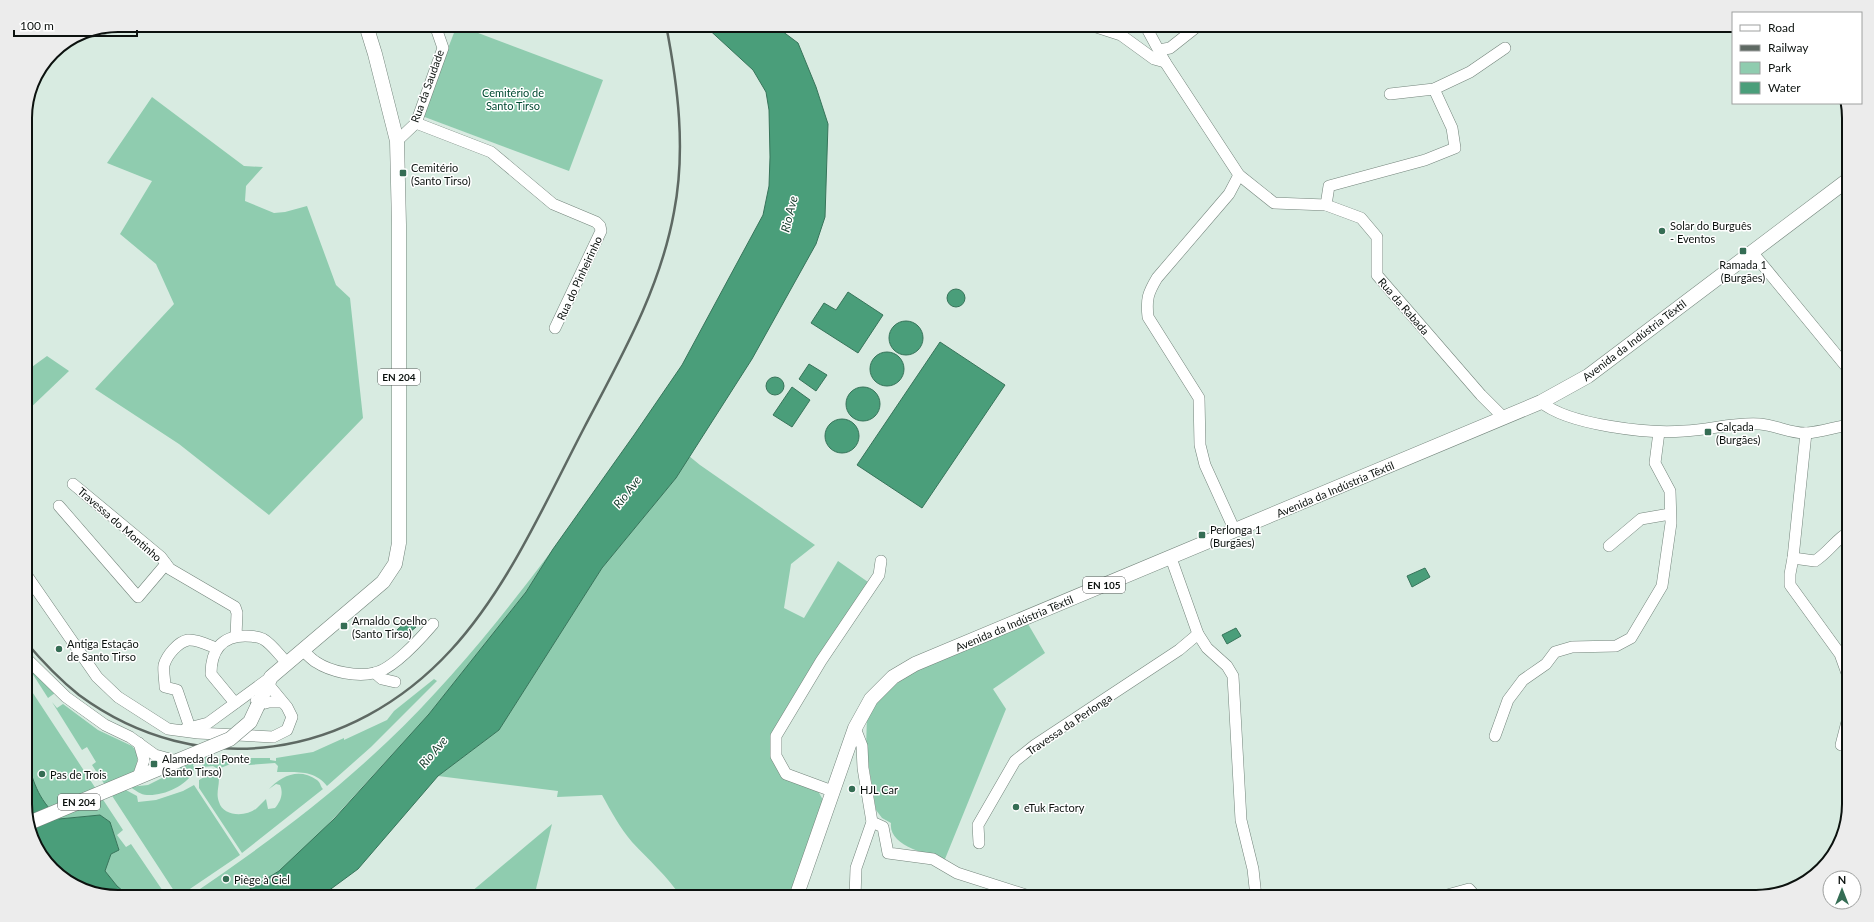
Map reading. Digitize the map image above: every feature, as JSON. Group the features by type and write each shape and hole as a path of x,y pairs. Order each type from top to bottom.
{"main road":[{"name":"EN 204","path":"34,821 230,739 250,722 269,680 302,650 383,582 395,564 398,543 399,225 397,141 368,32"},
{"name":"Avenida da Indústria Têxtil","path":"798,890 855,728 871,699 893,678 915,664 1541,402 1588,376 1842,184"}],"street":[{"name":"Rua da Saudade","path":"397,141 416,123 443,48 437,32"},
{"path":"1112,32 1121,35 1154,59 1165,62"},
{"name":"Rua da Rabada","path":"1149,32 1165,62 1239,175 1274,203 1326,205 1361,218 1377,237 1377,275 1481,395 1504,418"},
{"path":"1159,50 1170,48 1190,32"},
{"path":"1390,94 1434,89 1470,72 1505,48"},
{"path":"1326,205 1329,186 1426,160 1455,148 1452,128 1434,89"},
{"name":"Rua do Pinheirinho","path":"416,123 491,152 553,204 596,222 600,226 601,232 556,328"},
{"path":"1235,531 1205,466 1200,445 1199,398 1153,326 1148,317 1146,303 1149,292 1156,278 1229,194 1239,175"},
{"path":"1752,252 1842,361"},
{"path":"1541,402 1549,409 1596,424 1658,432 1760,424 1806,433 1842,425"},
{"path":"1494,736 1508,700 1523,680 1546,664 1555,652 1572,647 1616,646 1631,638 1662,586 1671,523 1670,491 1655,463 1658,432"},
{"path":"1806,433 1790,585 1840,654 1842,660"},
{"name":"Travessa do Montinho","path":"73,484 161,557 170,569 234,607 237,613 236,636"},
{"name":"Travessa do Montinho","path":"59,506 138,597 166,564"},
{"path":"1609,546 1641,519 1670,514"},
{"path":"1793,558 1815,561 1827,554 1842,537"},
{"path":"1171,558 1198,634 1207,648 1227,666 1234,676 1241,820 1253,869 1255,890"},
{"path":"832,791 786,774 776,756 776,736 821,661 879,575 881,561"},
{"path":"32,583 97,678 118,697 168,729 205,734 272,737 287,730 292,717 269,680 208,723 176,730"},
{"path":"302,650 317,663 333,669 355,674 375,673 396,660 418,642 433,624"},
{"name":"Travessa da Perlonga","path":"978,843 978,825 1015,761 1035,745 1178,650 1198,634"},
{"path":"235,703 211,674 216,648 224,641 236,636 254,636 264,639 287,663"},
{"path":"190,728 177,690 165,687 164,666 171,653 181,643 187,640 193,640 216,648"},
{"path":"32,664 66,697 105,725 130,737 155,755 177,761"},
{"path":"375,673 382,679 395,682"},
{"path":"245,696 251,696 255,699 258,706 269,702 282,702"},
{"path":"205,734 208,723"},
{"path":"855,728 862,746 863,768 872,822 856,868 855,890"},
{"path":"1841,745 1842,741"},
{"path":"134,779 144,760 139,743"},
{"path":"872,822 883,828 888,853 933,859 957,873 1010,890"}],"green space":[{"name":"Cemitério de Santo Tirso","path":"454,32 476,32 603,80 569,171 422,116"},
{"path":"152,97 244,166 263,167 246,186 245,201 274,213 285,212 307,206 336,285 350,298 363,418 269,515 179,444 95,389 174,304 156,264 120,234 152,181 107,163"},
{"path":"47,356 69,371 32,406 32,367"},
{"path":"689,456 815,545 791,564 784,608 804,618 838,561 868,582 774,731 777,767 818,791 823,800 791,890 677,890 628,837 602,795 557,797 558,791 438,776 499,730 602,568 676,478"},
{"path":"553,549 526,592 429,714 312,842 279,871 248,890 198,890 291,824 340,784 387,742 432,697 514,600"},
{"path":"1028,624 1045,653 993,689 1006,709 945,859 910,848 896,838 892,831 891,823 882,818 876,810 866,749 867,716 878,701 912,672"},
{"path":"34,671 55,693 48,698 32,673"},
{"path":"434,679 437,681 371,747 327,786 317,777 305,773 277,772 278,766 275,763 249,765 244,762 246,758 270,758 270,760 276,761 276,758 313,752 344,738 344,740 387,720 394,711"},
{"path":"32,692 123,830 117,835 126,847 131,844 162,890 122,890 105,871 111,854 119,849 110,822 100,815 60,819 47,808 36,790 32,778"},
{"path":"52,702 57,708 63,704 98,730 132,746 136,751 137,756 136,768 124,789 137,796 138,802 156,800 183,791 194,785 240,855 188,890 173,890 92,765 96,762 87,747 82,750"},
{"path":"212,752 213,759 240,758 240,762 218,769 213,766 203,767 201,762 193,765 195,770 181,775 177,771 177,768"},
{"path":"174,772 180,777 194,772 180,786 160,794 145,795 130,787 148,785"},
{"path":"211,773 218,774 218,798 221,807 225,811 236,814 253,811 266,799 268,809 275,808 281,798 281,788 280,785 276,784 269,789 279,780 291,775 304,774 310,776 318,781 323,789 242,853 199,788 199,780"},
{"path":"552,824 536,890 473,890"}],"water":[{"name":"Rio Ave","path":"712,32 783,32 798,43 816,87 828,124 825,217 816,244 752,359 676,478 602,568 499,730 438,776 358,869 330,890 248,890 279,871 334,819 429,714 526,592 553,549 682,365 763,215 769,186 769,110 766,92 753,70"},
{"path":"956,289 962,292 965,298 962,304 956,307 950,304 947,298 950,292"},
{"path":"848,292 883,315 858,353 811,323 824,303 836,310"},
{"path":"909,321 918,326 922,331 922,345 918,350 913,354 903,355 899,354 890,345 889,335 890,331 899,322"},
{"path":"940,342 1005,385 922,508 857,465"},
{"path":"890,352 899,357 903,362 903,376 899,381 894,385 884,386 880,385 871,376 870,366 871,362 880,353"},
{"path":"809,364 827,375 816,391 799,379"},
{"path":"775,377 781,380 784,386 781,392 775,395 769,392 766,386 769,380"},
{"path":"792,387 810,400 792,427 773,415"},
{"path":"860,387 866,387 870,388 877,394 880,404 879,411 873,418 866,421 860,421 856,420 849,414 846,407 846,401 847,397 853,390"},
{"path":"839,419 845,419 849,420 856,426 859,436 858,443 852,450 845,453 839,453 835,452 828,446 825,439 825,433 826,429 832,422"},
{"path":"1425,568 1430,577 1412,587 1407,576"},
{"path":"407,621 416,627 404,637 397,630"},
{"path":"1236,628 1241,636 1227,644 1222,635"},
{"path":"32,775 37,789 45,803 59,819 100,815 110,822 119,850 111,854 105,871 122,890 96,887 80,881 61,869 46,852 37,832 32,810"}],"railway":[{"path":"32,649 50,669 79,695 126,723 174,741 224,748 273,746 322,735 368,715 412,687 451,650 490,600 508,572 540,515 625,350 649,296 659,269 668,241 674,212 680,165 677,95 667,32"}],"place":[{"name":"Cemitério (Santo Tirso)","path":"403,173"},
{"name":"Solar do Burguês - Eventos","path":"1662,231"},
{"name":"Ramada 1 (Burgães)","path":"1743,251"},
{"name":"Calçada (Burgães)","path":"1708,432"},
{"name":"Perlonga 1 (Burgães)","path":"1202,535"},
{"name":"Arnaldo Coelho (Santo Tirso)","path":"344,626"},
{"name":"Antiga Estação de Santo Tirso","path":"59,649"},
{"name":"Alameda da Ponte (Santo Tirso)","path":"154,764"},
{"name":"Pas de Trois","path":"42,774"},
{"name":"HJL Car","path":"852,789"},
{"name":"eTuk Factory","path":"1016,807"},
{"name":"Piège à Ciel","path":"226,879"}]}
